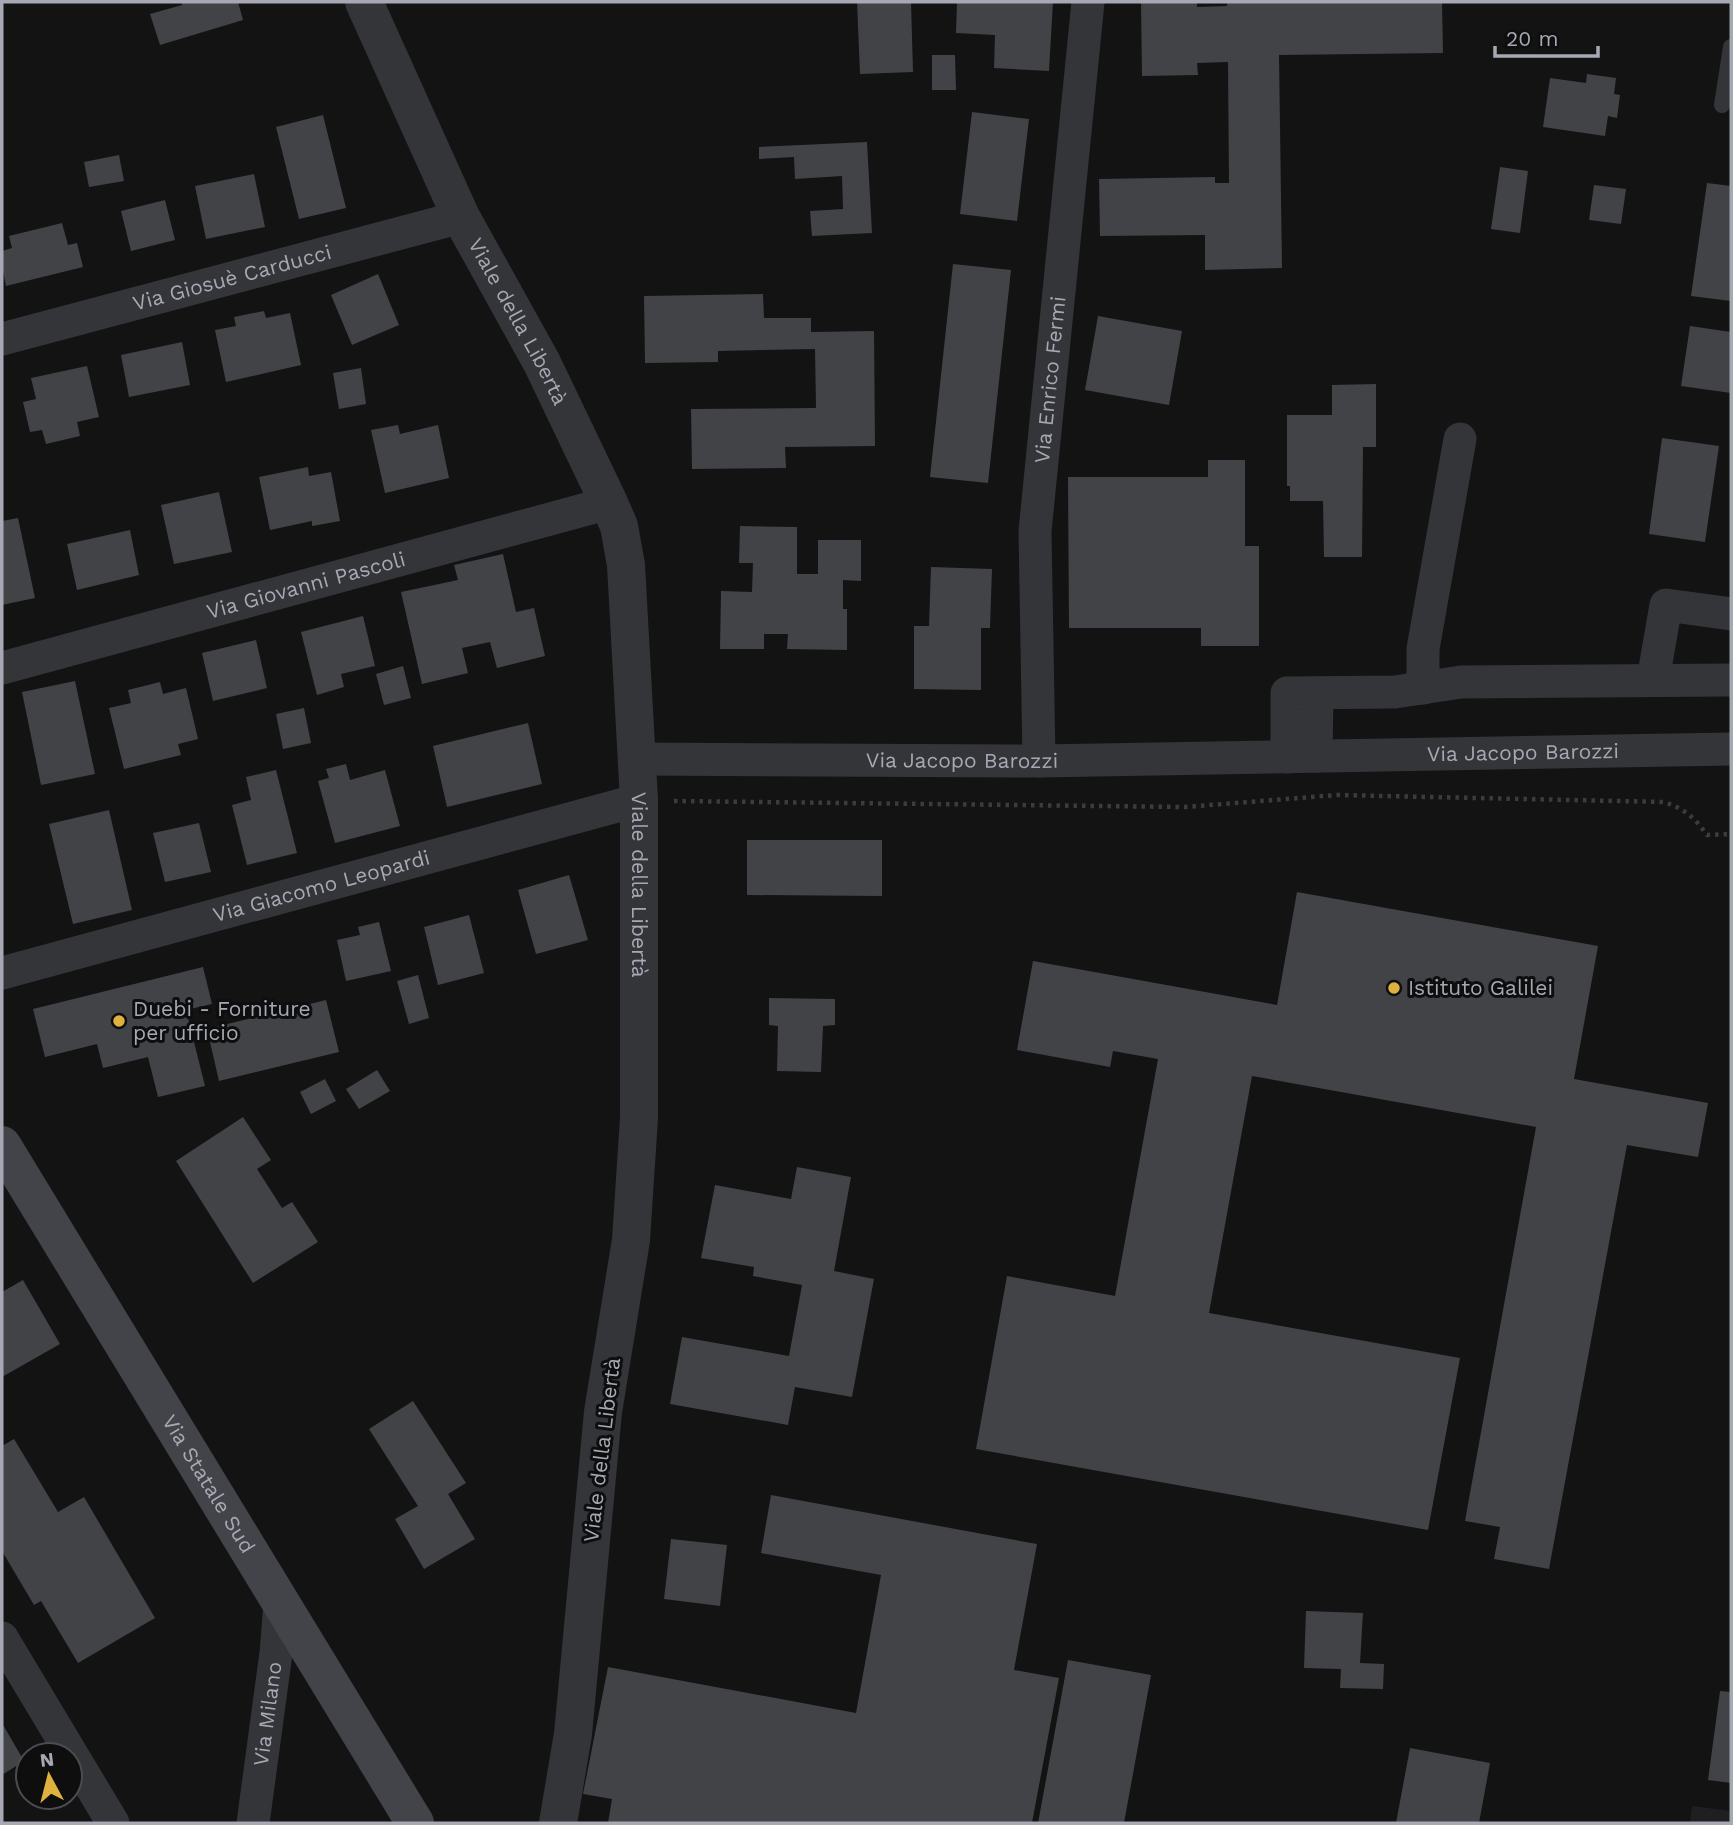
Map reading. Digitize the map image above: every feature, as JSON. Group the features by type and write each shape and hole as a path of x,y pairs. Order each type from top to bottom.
{"main road":[{"name":"Via Statale Sud","path":"2,1145 415,1823"}],"street":[{"name":"Viale della Libertà","path":"364,2 461,217 542,363 610,503 619,526 626,565 639,800 639,1118 631,1240 603,1412 573,1734 558,1823"},
{"name":"Via Enrico Fermi","path":"1039,761 1035,531 1088,2"},
{"name":"Via Giosuè Carducci","path":"2,339 461,217"},
{"path":"1423,688 1423,649 1460,439"},
{"name":"Via Giovanni Pascoli","path":"2,668 610,503"},
{"path":"1653,680 1666,605 1731,614"},
{"path":"1302,756 1287,693 1395,692 1461,682 1731,680"},
{"name":"Via Jacopo Barozzi","path":"636,759 1039,761 1731,749"},
{"name":"Via Giacomo Leopardi","path":"2,973 639,800"},
{"name":"Via Milano","path":"253,1823 280,1604"},
{"path":"2,1638 113,1823"}],"lane":[{"path":"1722,105 1731,47"}],"path":[{"path":"639,800 1185,807 1337,795 1664,802 1681,808 1696,820 1707,835 1731,834"}],"shaded area":[{"path":"1692,1806 1731,1811 1731,1823 1690,1823"}],"building":[{"path":"182,2 238,2 243,20 160,45 150,14 182,5"},
{"path":"857,2 911,2 913,72 860,74"},
{"path":"957,2 1053,2 1049,71 994,68 995,35 956,33"},
{"path":"1141,2 1197,2 1197,7 1227,6 1227,2 1442,2 1443,53 1279,55 1282,268 1205,270 1205,235 1100,236 1099,179 1215,177 1215,183 1229,183 1228,62 1197,63 1198,75 1142,76"},
{"path":"932,55 955,55 956,90 932,90"},
{"path":"1587,74 1616,78 1614,94 1620,95 1617,118 1608,116 1605,136 1543,127 1550,78 1586,83"},
{"path":"972,112 1029,119 1017,221 960,214"},
{"path":"323,115 346,208 299,219 276,127"},
{"path":"867,142 872,233 812,236 810,211 843,209 842,176 795,179 794,157 759,159 759,147"},
{"path":"119,155 124,181 89,187 84,162"},
{"path":"1500,167 1528,171 1520,233 1491,229"},
{"path":"254,174 265,227 206,239 195,186"},
{"path":"1707,183 1731,186 1731,301 1691,296"},
{"path":"1594,185 1626,189 1621,224 1589,220"},
{"path":"165,200 175,240 131,251 121,211"},
{"path":"62,223 68,245 77,243 83,267 6,286 2,251 12,248 9,236"},
{"path":"953,264 1011,270 988,483 930,477"},
{"path":"378,274 399,325 352,345 331,295"},
{"path":"763,294 764,318 811,318 811,332 874,331 875,446 785,447 786,468 692,469 691,409 816,408 815,349 718,351 718,362 645,363 644,296"},
{"path":"264,311 266,318 290,313 301,365 226,382 215,330 236,326 234,317"},
{"path":"1098,316 1182,331 1169,405 1085,390"},
{"path":"1690,326 1731,332 1731,393 1681,386"},
{"path":"182,342 190,385 129,397 121,355"},
{"path":"87,366 99,417 77,422 80,436 46,444 42,430 30,432 23,402 36,399 31,378"},
{"path":"361,368 366,404 339,409 333,373"},
{"path":"1376,384 1376,447 1363,447 1362,557 1324,557 1323,501 1290,501 1290,486 1287,486 1287,415 1332,415 1332,385"},
{"path":"398,425 400,434 438,425 449,478 385,493 371,430"},
{"path":"1662,438 1719,446 1705,542 1649,534"},
{"path":"1208,460 1245,460 1245,546 1259,546 1259,646 1201,646 1201,628 1069,628 1068,477 1208,477"},
{"path":"308,467 309,476 331,472 340,521 312,526 312,521 270,530 259,477"},
{"path":"219,492 232,552 174,564 161,505"},
{"path":"18,518 35,598 2,605 2,521"},
{"path":"740,526 797,527 797,574 818,574 818,540 861,540 861,581 843,580 843,609 847,609 847,650 787,649 788,634 764,634 764,649 720,649 721,591 752,592 753,563 739,563"},
{"path":"130,530 139,575 77,590 67,544"},
{"path":"503,554 516,612 534,608 545,656 497,668 490,642 462,648 468,673 422,684 401,592 458,580 454,565"},
{"path":"931,567 992,569 990,628 981,628 981,690 914,689 914,626 929,626"},
{"path":"363,616 375,666 341,674 344,687 317,695 301,632"},
{"path":"256,640 267,688 213,701 202,653"},
{"path":"403,666 411,698 384,705 376,674"},
{"path":"75,681 95,774 41,785 22,692"},
{"path":"160,682 163,694 186,688 198,739 178,744 181,755 124,769 109,708 131,703 128,690"},
{"path":"304,708 311,743 283,749 276,714"},
{"path":"528,723 542,784 447,807 433,746"},
{"path":"346,764 350,780 385,770 400,826 335,843 318,781 329,778 326,769"},
{"path":"276,770 297,853 247,865 232,805 251,800 246,777"},
{"path":"109,810 132,910 73,924 49,824"},
{"path":"199,823 211,872 165,882 153,833"},
{"path":"747,840 882,840 882,896 747,895"},
{"path":"569,875 588,940 536,954 518,890"},
{"path":"1297,892 1598,946 1574,1079 1708,1103 1698,1157 1627,1145 1549,1569 1494,1559 1500,1527 1465,1521 1536,1127 1252,1076 1209,1313 1460,1358 1428,1530 976,1449 1007,1276 1115,1296 1158,1059 1113,1051 1110,1067 1017,1050 1033,961 1277,1005"},
{"path":"469,915 484,973 438,985 424,927"},
{"path":"379,922 391,971 346,981 337,940 360,935 358,927"},
{"path":"203,967 212,1004 186,1010 205,1086 158,1097 148,1057 103,1068 97,1044 45,1057 33,1009"},
{"path":"418,975 429,1018 409,1024 397,981"},
{"path":"769,998 835,999 835,1025 823,1026 821,1072 777,1071 778,1026 769,1025"},
{"path":"326,1000 339,1052 219,1081 207,1029"},
{"path":"377,1070 390,1091 359,1109 346,1089"},
{"path":"325,1079 336,1101 311,1114 300,1092"},
{"path":"243,1117 271,1160 257,1169 282,1208 292,1202 318,1242 253,1283 176,1161"},
{"path":"797,1167 851,1177 834,1271 874,1279 852,1397 795,1387 788,1425 670,1404 682,1337 789,1356 802,1285 753,1276 754,1267 701,1258 715,1185 791,1199"},
{"path":"23,1280 60,1344 2,1377 2,1292"},
{"path":"413,1401 466,1483 448,1494 475,1539 424,1569 395,1519 418,1506 369,1429"},
{"path":"14,1439 58,1512 84,1497 155,1618 78,1663 41,1601 34,1605 2,1551 2,1446"},
{"path":"771,1495 1037,1544 1014,1670 1059,1678 1032,1823 608,1823 612,1799 583,1794 608,1667 856,1713 881,1575 761,1553"},
{"path":"671,1539 727,1545 720,1606 664,1599"},
{"path":"1306,1611 1363,1613 1360,1663 1384,1664 1383,1689 1340,1688 1341,1669 1304,1668"},
{"path":"1068,1660 1151,1675 1124,1823 1038,1823"},
{"path":"1720,1691 1731,1692 1731,1783 1708,1780"},
{"path":"2,1723 14,1744 14,1767 2,1775"},
{"path":"1410,1748 1490,1763 1479,1823 1396,1823"}],"place":[{"name":"Istituto Galilei","path":"1394,988"},
{"name":"Duebi - Forniture per ufficio","path":"119,1021"}]}
